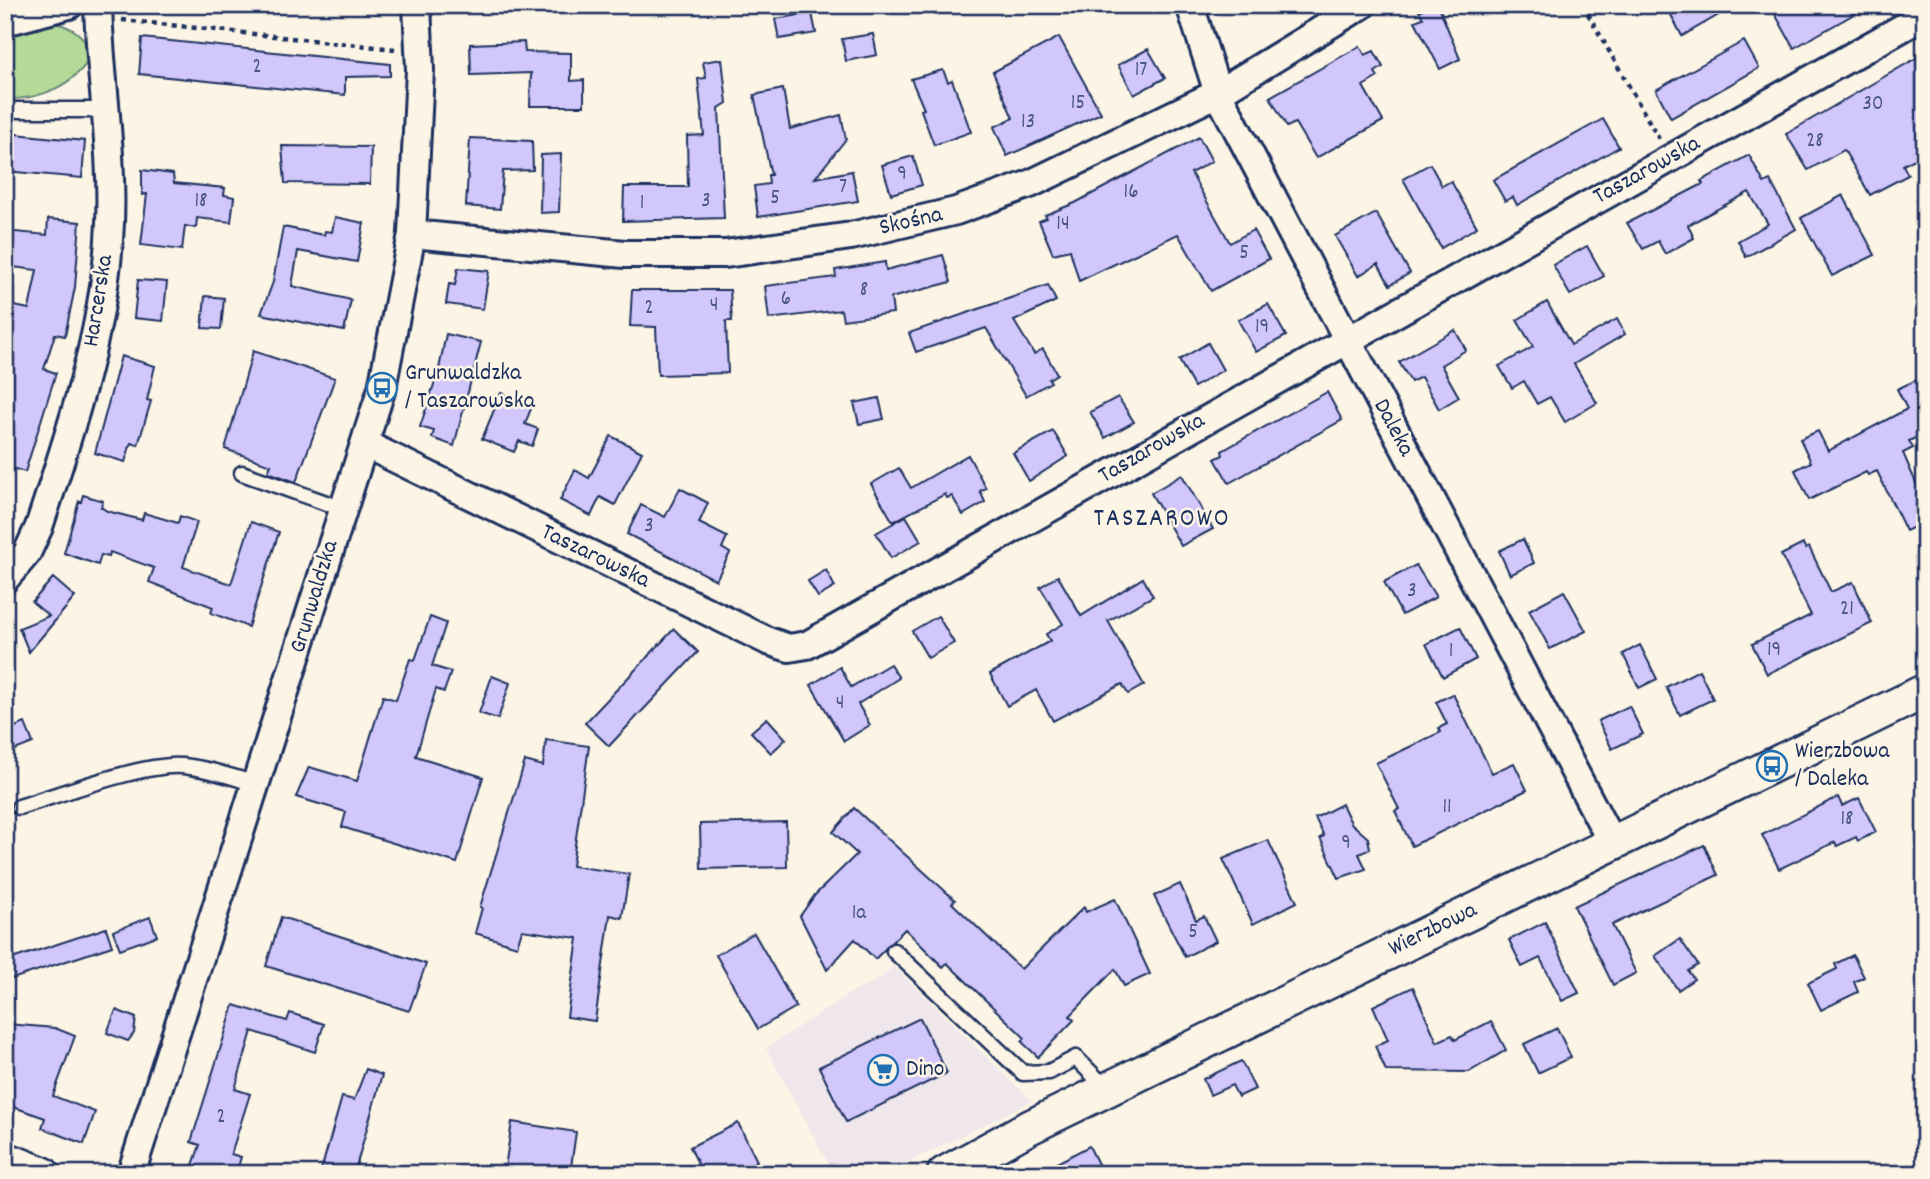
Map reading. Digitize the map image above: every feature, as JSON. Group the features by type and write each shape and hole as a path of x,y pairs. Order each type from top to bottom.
{"street":[{"path":"5,22 69,5"},
{"name":"Grunwaldzka","path":"131,1174 382,388 412,234 420,70 417,5"},
{"name":"Daleka","path":"1190,5 1218,93 1612,844"},
{"name":"Skośna","path":"412,234 625,254 725,254 850,236 956,211 1030,184 1218,93 1362,5"},
{"name":"Harcerska","path":"5,579 27,553 40,527 90,356 100,310 110,222 107,110 98,11"},
{"name":"Taszarowska","path":"365,444 768,641 789,648 807,645 1925,15"},
{"name":"Wierzbowa","path":"944,1174 966,1159 1107,1089 1925,691"},
{"path":"5,1159 43,1174"}],"lane":[{"path":"5,110 107,110"},
{"path":"242,473 342,509"},
{"path":"19,807 155,767 180,765 205,769 256,784"},
{"path":"894,951 1023,1073 1049,1072 1076,1058 1107,1089"}],"path":[{"path":"1583,5 1671,158"},
{"path":"98,11 396,49"}],"shaded area":[{"path":"893,966 1032,1101 884,1174 834,1174 766,1048 851,993 880,979"}],"green space":[{"path":"54,23 71,29 84,40 88,47 86,63 64,84 46,93 5,99 5,37"}],"building":[{"path":"1430,5 1438,5 1460,59 1440,69 1415,21 1423,18 1419,11"},
{"path":"1689,5 1736,5 1682,36 1671,15"},
{"path":"1770,5 1870,5 1794,48"},
{"path":"812,13 816,33 779,39 775,19"},
{"path":"873,34 877,55 846,61 842,39"},
{"path":"1059,37 1101,113 1007,156 994,127 1013,118 993,72"},
{"path":"142,38 390,64 390,76 345,77 345,95 139,74"},
{"path":"1744,41 1759,68 1671,118 1656,90"},
{"path":"524,42 525,52 571,53 571,81 584,80 584,106 530,106 531,73 471,75 470,44"},
{"path":"1360,46 1365,55 1374,51 1383,67 1375,72 1378,77 1363,86 1383,121 1316,158 1295,123 1287,127 1270,97"},
{"path":"1148,49 1165,78 1134,95 1118,65"},
{"path":"1925,53 1925,154 1903,165 1908,175 1870,195 1844,150 1808,170 1786,134"},
{"path":"722,59 727,103 719,108 724,218 623,221 624,187 688,187 687,136 704,135 698,79 706,78 703,62"},
{"path":"943,70 948,82 952,80 971,132 934,145 921,110 924,109 911,79"},
{"path":"783,89 790,129 841,115 846,139 815,178 852,171 858,201 758,217 754,186 769,184 768,175 771,175 754,95"},
{"path":"1603,119 1619,147 1517,205 1513,197 1505,201 1493,180"},
{"path":"5,133 85,141 82,178 5,171"},
{"path":"1199,137 1212,161 1191,173 1230,243 1253,230 1269,259 1211,291 1178,234 1079,281 1070,250 1053,254 1039,221 1047,218 1045,215 1075,203"},
{"path":"470,138 532,141 533,170 503,171 500,209 466,206"},
{"path":"282,146 371,147 370,184 285,183"},
{"path":"561,154 559,212 540,213 541,155"},
{"path":"1749,155 1764,183 1770,180 1796,229 1746,257 1738,241 1768,224 1749,192 1688,225 1694,238 1665,254 1658,241 1643,249 1627,223 1703,184 1701,181"},
{"path":"913,156 922,185 891,194 882,165"},
{"path":"1430,164 1442,186 1451,181 1477,227 1441,248 1403,179"},
{"path":"142,170 173,174 174,183 225,188 224,195 234,197 231,222 197,218 196,228 185,226 182,250 141,245 147,194 142,195"},
{"path":"1843,195 1875,255 1832,276 1801,218"},
{"path":"1376,213 1410,273 1390,285 1378,264 1358,276 1335,236"},
{"path":"335,217 364,223 357,262 298,251 292,286 351,300 344,331 261,314 273,282 283,227 324,235 325,231 332,232"},
{"path":"48,219 80,222 75,287 65,336 55,334 44,369 56,373 25,472 5,466 5,304 29,309 37,270 5,266 5,231 47,235"},
{"path":"1587,246 1604,276 1570,295 1553,265"},
{"path":"943,255 951,282 891,298 893,313 843,320 841,310 769,319 765,286 836,277 835,270 885,262 886,270"},
{"path":"458,268 489,271 483,309 446,304 449,284 455,285"},
{"path":"138,280 167,282 163,321 134,318"},
{"path":"1048,285 1056,301 1014,321 1034,354 1043,349 1057,374 1049,379 1051,382 1026,396 986,328 916,352 909,333"},
{"path":"632,290 730,290 732,321 726,321 728,373 658,375 656,327 630,326"},
{"path":"205,296 224,298 221,329 202,328"},
{"path":"1547,302 1571,345 1617,319 1625,334 1574,364 1597,403 1565,422 1550,397 1537,404 1524,381 1512,388 1499,366 1533,347 1517,320"},
{"path":"1268,304 1286,336 1256,352 1238,320"},
{"path":"1455,330 1466,350 1441,365 1459,397 1439,409 1421,377 1411,382 1399,362"},
{"path":"446,334 481,342 454,446 432,438 434,431 420,427 439,369"},
{"path":"1208,343 1223,370 1194,387 1179,360"},
{"path":"253,351 335,378 296,482 268,472 271,465 225,449"},
{"path":"121,356 155,366 147,400 151,401 138,445 131,443 125,462 95,453"},
{"path":"1925,376 1925,447 1919,436 1909,441 1913,448 1903,453 1919,490 1925,487 1925,522 1906,531 1877,471 1868,475 1866,472 1809,500 1795,470 1811,462 1800,439 1818,431 1828,451 1907,409 1897,389"},
{"path":"1327,392 1342,420 1229,483 1215,459 1223,455 1222,451"},
{"path":"501,393 532,406 525,424 538,429 532,446 519,441 514,452 482,439"},
{"path":"1118,397 1134,422 1105,438 1090,412"},
{"path":"879,398 884,419 859,424 854,403"},
{"path":"1053,431 1068,456 1029,481 1013,453"},
{"path":"611,436 642,452 615,505 600,497 591,516 560,500 575,470 589,478"},
{"path":"968,455 986,488 980,491 985,502 963,515 952,496 947,498 945,494 893,522 871,484 899,468 911,488"},
{"path":"1182,475 1213,529 1181,546 1151,493"},
{"path":"680,488 708,503 699,523 727,537 722,548 730,553 716,580 627,534 641,505 665,517"},
{"path":"83,495 103,501 101,507 107,511 142,520 144,513 178,523 180,516 197,522 183,567 231,584 251,522 279,532 248,627 211,613 213,607 149,582 154,568 110,552 109,557 101,555 98,565 64,553"},
{"path":"906,516 921,541 891,558 876,533"},
{"path":"1523,539 1534,563 1510,575 1499,551"},
{"path":"1803,544 1806,549 1809,547 1831,592 1853,582 1872,623 1767,674 1752,644 1811,615 1781,555"},
{"path":"1416,565 1436,597 1402,615 1384,582"},
{"path":"826,570 835,587 818,597 808,581"},
{"path":"1058,576 1081,616 1143,578 1153,596 1108,621 1144,685 1128,694 1122,684 1053,721 1036,690 1007,706 990,674 1050,641 1046,634 1063,624 1040,587"},
{"path":"53,578 75,597 29,652 19,628 49,616 32,602"},
{"path":"1564,591 1586,631 1550,649 1529,610"},
{"path":"938,616 954,643 928,658 912,631"},
{"path":"430,617 446,623 432,666 451,672 444,692 436,689 416,756 483,777 457,863 342,827 346,812 296,797 309,767 357,781 383,696 396,700 410,659 415,660"},
{"path":"1460,627 1476,659 1443,677 1426,644"},
{"path":"674,629 698,652 609,746 585,723"},
{"path":"1640,645 1657,679 1639,688 1623,654"},
{"path":"890,664 899,678 858,704 870,725 844,741 811,685 840,667 851,687"},
{"path":"1699,670 1713,699 1680,715 1666,687"},
{"path":"492,676 510,683 498,719 479,713"},
{"path":"1453,694 1492,773 1514,763 1527,790 1412,846 1395,811 1399,809 1376,763 1441,732 1439,728 1447,724 1436,702"},
{"path":"1629,706 1643,734 1612,749 1598,721"},
{"path":"767,718 786,739 771,753 751,732"},
{"path":"25,723 33,743 5,754 5,731"},
{"path":"546,740 589,746 572,866 629,874 622,918 610,915 595,1021 567,1017 578,938 522,930 517,946 475,933 482,908 480,907 525,761 543,766"},
{"path":"1838,797 1842,806 1859,798 1876,832 1858,841 1856,837 1837,846 1835,842 1779,869 1762,835"},
{"path":"1342,804 1351,823 1368,838 1370,849 1359,854 1366,869 1339,878 1320,838 1324,836 1315,818"},
{"path":"854,808 955,900 952,903 1021,969 1084,907 1086,912 1115,899 1150,974 1124,986 1115,969 1070,1016 1074,1020 1038,1057 1022,1042 1025,1038 947,963 943,967 905,929 875,959 855,939 827,970 800,916 815,895 857,854 833,832"},
{"path":"786,822 787,867 701,869 700,824"},
{"path":"1268,840 1297,902 1253,924 1223,859"},
{"path":"1704,845 1718,875 1612,925 1636,973 1613,985 1574,906"},
{"path":"1180,884 1196,920 1204,916 1216,941 1185,957 1154,896"},
{"path":"150,917 157,936 120,949 113,931"},
{"path":"281,917 426,964 409,1011 266,966"},
{"path":"1545,922 1579,993 1562,1001 1540,958 1522,967 1509,940"},
{"path":"106,928 112,946 12,979 6,961"},
{"path":"754,933 796,1007 758,1029 716,955"},
{"path":"1680,939 1698,965 1688,971 1694,979 1678,990 1655,956"},
{"path":"1853,955 1864,977 1854,982 1858,992 1821,1010 1808,983 1837,969 1835,964"},
{"path":"1413,987 1437,1042 1452,1035 1455,1040 1491,1021 1506,1050 1469,1072 1386,1071 1375,1046 1388,1040 1373,1006"},
{"path":"234,1005 287,1021 290,1013 324,1024 315,1052 252,1031 235,1089 250,1094 231,1154 241,1157 236,1174 190,1174 200,1145 191,1142"},
{"path":"116,1010 136,1018 134,1033 128,1041 107,1033"},
{"name":"Dino","path":"920,1018 947,1073 846,1122 819,1067"},
{"path":"7,1024 55,1028 75,1036 53,1096 95,1112 84,1144 42,1128 45,1118 5,1104"},
{"path":"1557,1028 1571,1057 1538,1073 1524,1044"},
{"path":"1241,1061 1255,1089 1238,1097 1232,1085 1210,1095 1203,1079"},
{"path":"366,1069 382,1075 354,1174 320,1174 342,1097 354,1100"},
{"path":"512,1122 576,1132 570,1174 504,1174"},
{"path":"738,1123 757,1161 753,1163 758,1174 703,1174 690,1147"},
{"path":"1089,1146 1103,1174 1036,1174"}],"place":[{"name":"Grunwaldzka / Taszarowska","path":"382,388"},
{"name":"Wierzbowa / Daleka","path":"1772,766"},
{"name":"Dino","path":"883,1070"}],"district":[{"name":"TASZAROWO","path":"1162,519"}]}
